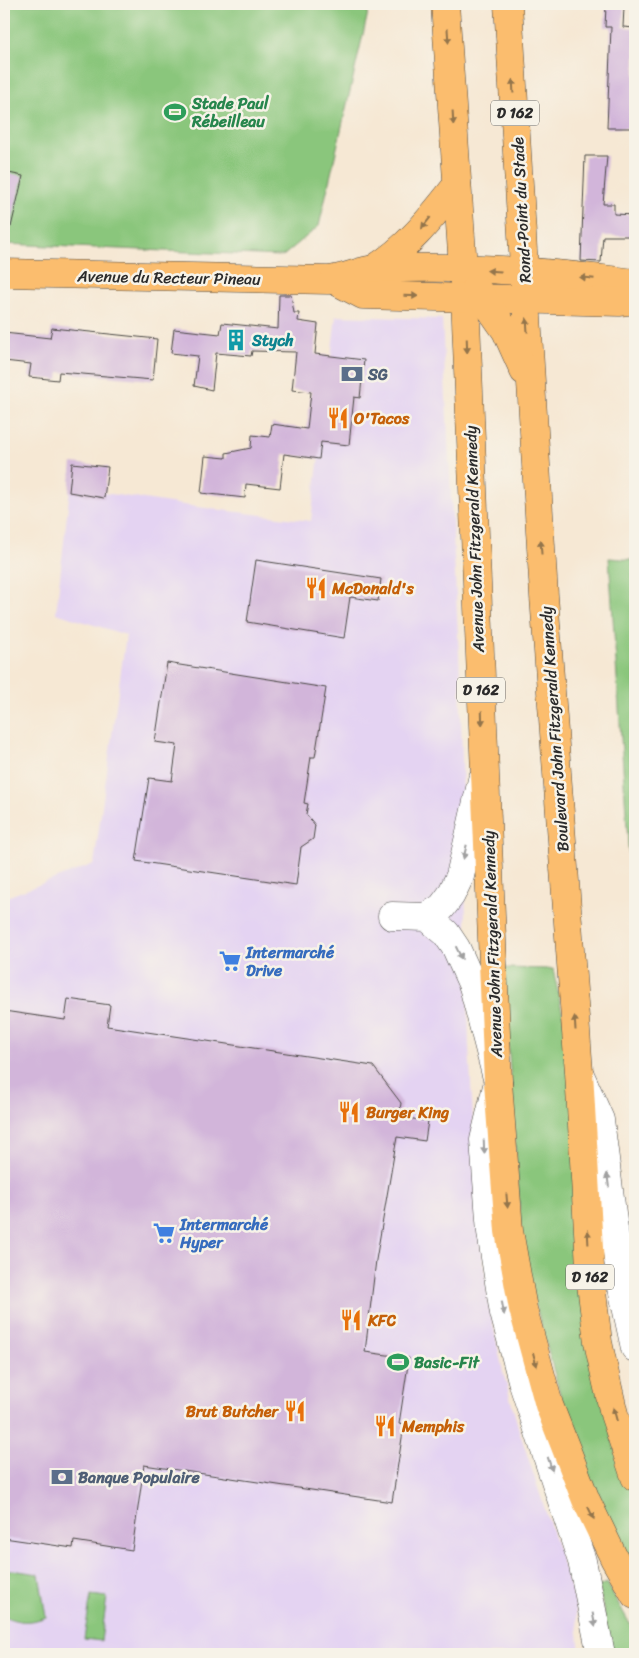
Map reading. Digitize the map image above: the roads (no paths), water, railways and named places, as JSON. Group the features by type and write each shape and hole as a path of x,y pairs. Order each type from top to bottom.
{"main road":[{"name":"D 162","path":"445,4 462,269"},
{"name":"Rond-Point du Stade","path":"508,4 531,386"},
{"path":"374,269 392,258 414,238 457,185"},
{"name":"Avenue du Recteur Pineau","path":"4,274 334,280 374,269 462,269 525,286 619,302 635,300"},
{"name":"Avenue John Fitzgerald Kennedy","path":"462,269 474,298 484,771 498,1082 509,1231 530,1342 549,1405 572,1468 600,1530 635,1595"},
{"name":"Avenue du Recteur Pineau","path":"334,280 363,295 474,298 525,286 635,283"},
{"path":"474,298 506,331 531,386"},
{"name":"Boulevard John Fitzgerald Kennedy","path":"531,386 545,616 579,1072"},
{"name":"D 162","path":"579,1072 591,1284 598,1342 614,1414 635,1477"}],"street":[{"path":"392,916 427,917 442,907 451,895 460,876 484,771"},
{"path":"427,917 446,933 456,948 473,986 498,1082 484,1140 491,1232 504,1313 523,1384 582,1561 601,1654"},
{"path":"579,1072 600,1120 620,1283 635,1348"}],"place":[{"name":"Stade Paul Rébeilleau","path":"175,112"},
{"name":"Stych","path":"236,340"},
{"name":"SG","path":"352,374"},
{"name":"O'Tacos","path":"338,418"},
{"name":"McDonald's","path":"316,588"},
{"name":"Intermarché Drive","path":"230,961"},
{"name":"Burger King","path":"349,1112"},
{"name":"Intermarché Hyper","path":"164,1233"},
{"name":"KFC","path":"351,1320"},
{"name":"Basic-Fit","path":"398,1362"},
{"name":"Brut Butcher","path":"295,1411"},
{"name":"Memphis","path":"385,1426"},
{"name":"Banque Populaire","path":"62,1477"}]}
